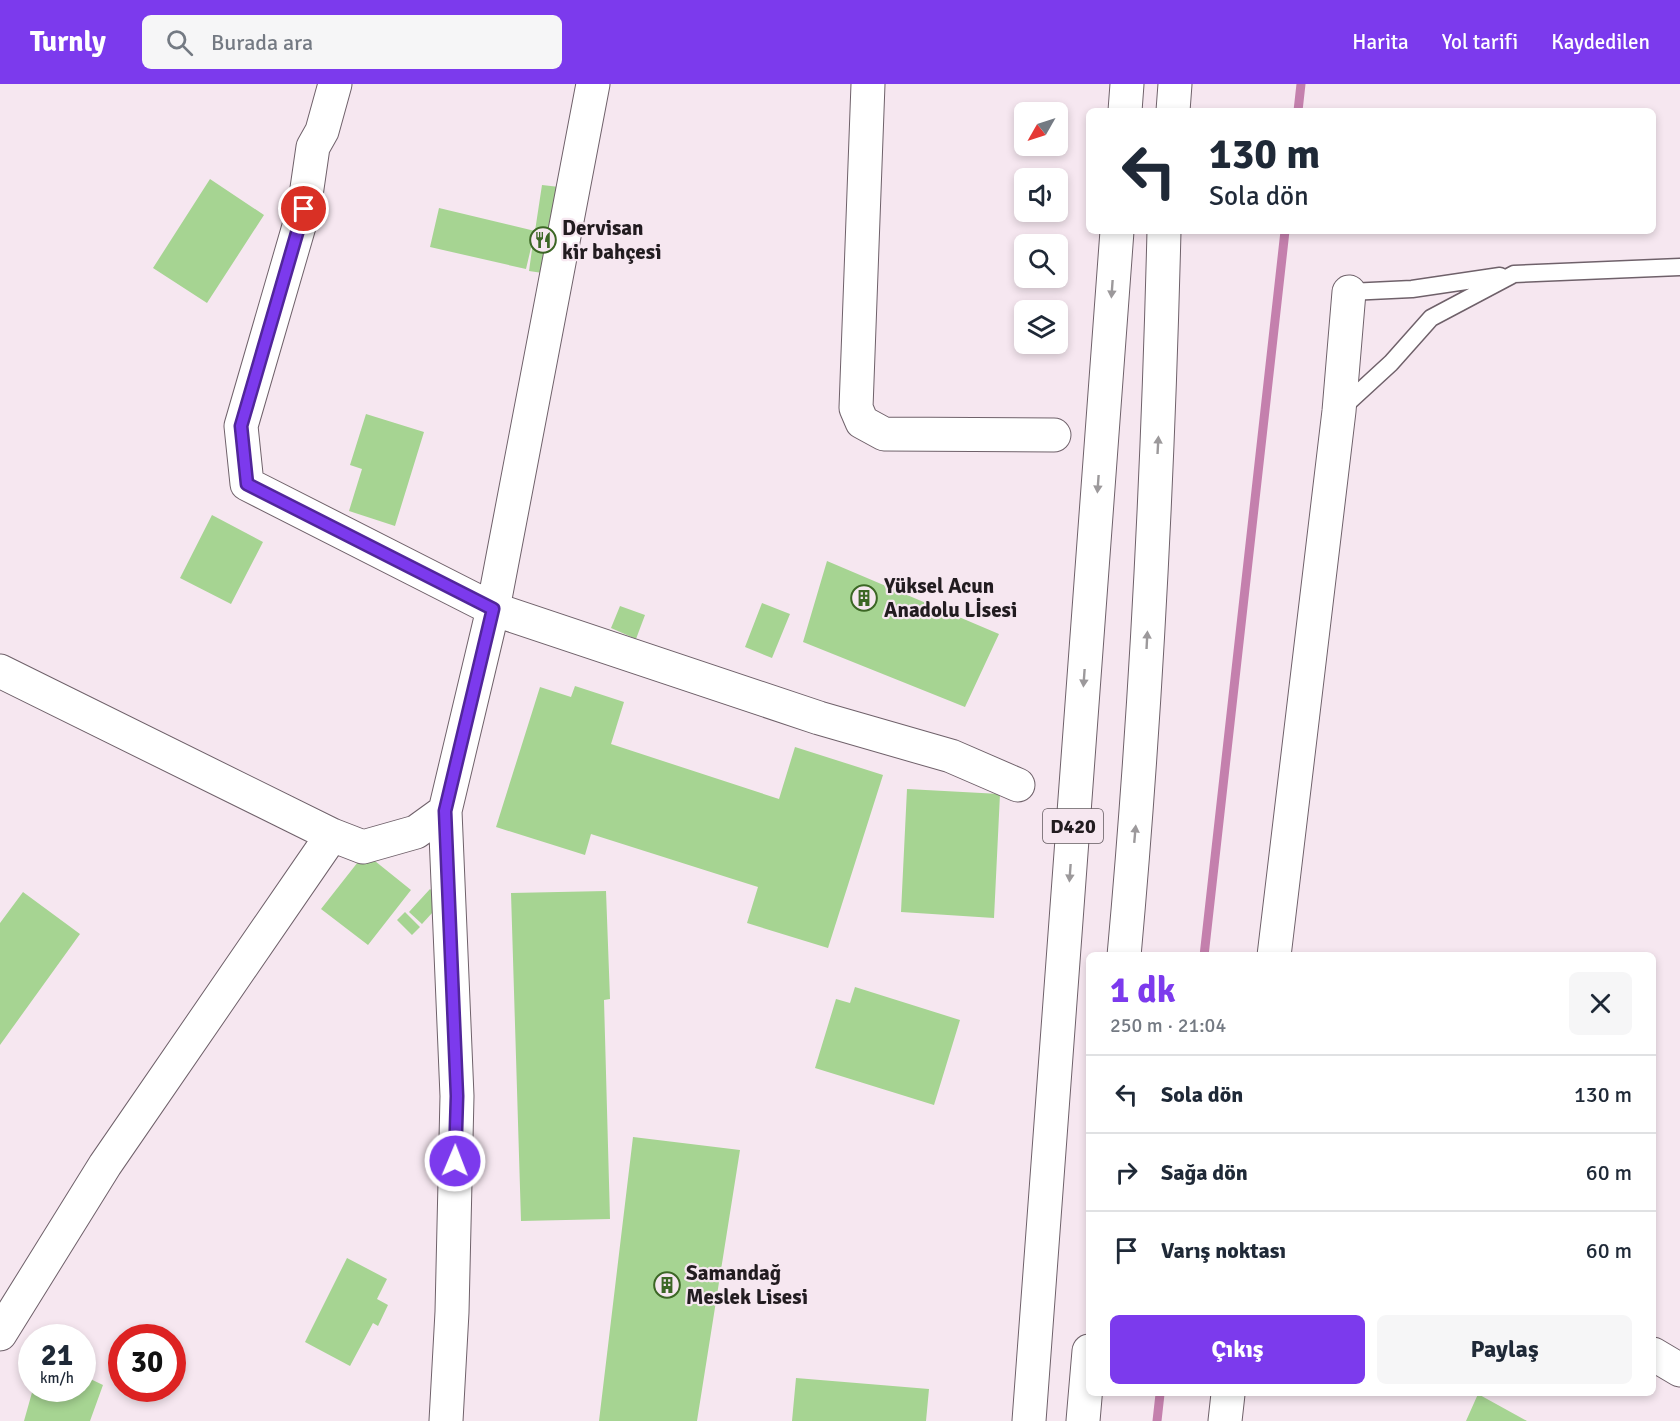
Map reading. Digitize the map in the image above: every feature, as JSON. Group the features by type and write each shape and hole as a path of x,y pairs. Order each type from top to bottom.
{"street":[{"path":"335,84 322,131 313,147 304,209 241,426 247,484 493,609 819,718 951,756 1018,785"},
{"path":"446,1421 452,1312 457,1096 445,811 493,609 593,84"},
{"path":"868,84 856,408 862,422 884,434 1054,435"},
{"path":"1125,108 1127,84"},
{"path":"1173,108 1175,84"},
{"name":"D420","path":"1029,1421 1117,234"},
{"name":"D420","path":"1124,952 1136,822 1158,449 1164,234"},
{"path":"1274,952 1339,411 1349,292"},
{"path":"0,671 332,835 363,847 416,832 445,811"},
{"path":"0,1334 105,1165 332,835"},
{"path":"1656,1356 1680,1370"},
{"path":"1083,1421 1086,1386"},
{"path":"1225,1421 1228,1396"}],"lane":[{"path":"1349,292 1412,289 1514,274 1680,267"},
{"path":"1339,411 1391,363 1431,318 1514,274"}],"building":[{"path":"210,179 264,215 207,303 153,268"},
{"path":"542,185 568,188 556,275 529,271 534,235 526,269 430,247 439,208 535,231"},
{"path":"366,414 424,432 395,526 349,511 362,469 350,465"},
{"path":"212,515 263,542 231,604 180,578"},
{"name":"Yüksel Acun Anadolu Lİsesi","path":"827,561 999,634 965,707 803,642"},
{"path":"762,603 790,614 772,658 745,647"},
{"path":"620,606 645,615 636,639 611,628"},
{"path":"575,686 624,702 611,744 779,799 795,747 883,775 828,948 747,923 758,887 591,834 585,855 496,827 540,687 571,697"},
{"path":"907,789 1000,794 994,918 901,912"},
{"path":"365,853 411,890 368,945 321,909"},
{"path":"430,889 443,901 422,924 409,912"},
{"path":"606,891 610,999 604,1000 610,1219 521,1221 511,893"},
{"path":"23,892 80,934 0,1045 0,923"},
{"path":"405,912 420,927 412,935 397,920"},
{"path":"855,987 960,1020 934,1105 815,1068 836,999 850,1003"},
{"name":"Samandağ Meslek Lisesi","path":"633,1137 740,1150 697,1421 599,1421"},
{"path":"347,1258 387,1279 377,1299 388,1305 378,1326 373,1323 350,1366 305,1342"},
{"path":"796,1378 929,1389 926,1421 792,1421"},
{"path":"96,1382 103,1385 90,1421 24,1421 29,1402 96,1402"},
{"path":"1477,1396 1482,1396 1527,1421 1466,1421"}],"waterway":[{"path":"1298,108 1301,84"},
{"path":"1204,952 1285,234"},
{"path":"1157,1421 1160,1396"}],"place":[{"name":"Dervisan kir bahçesi","path":"543,240"},
{"name":"Yüksel Acun Anadolu Lİsesi","path":"864,598"},
{"name":"Samandağ Meslek Lisesi","path":"667,1285"}],"route":[{"path":"304,209 241,426 247,484 493,609 445,811 457,1096 455,1161"}]}
